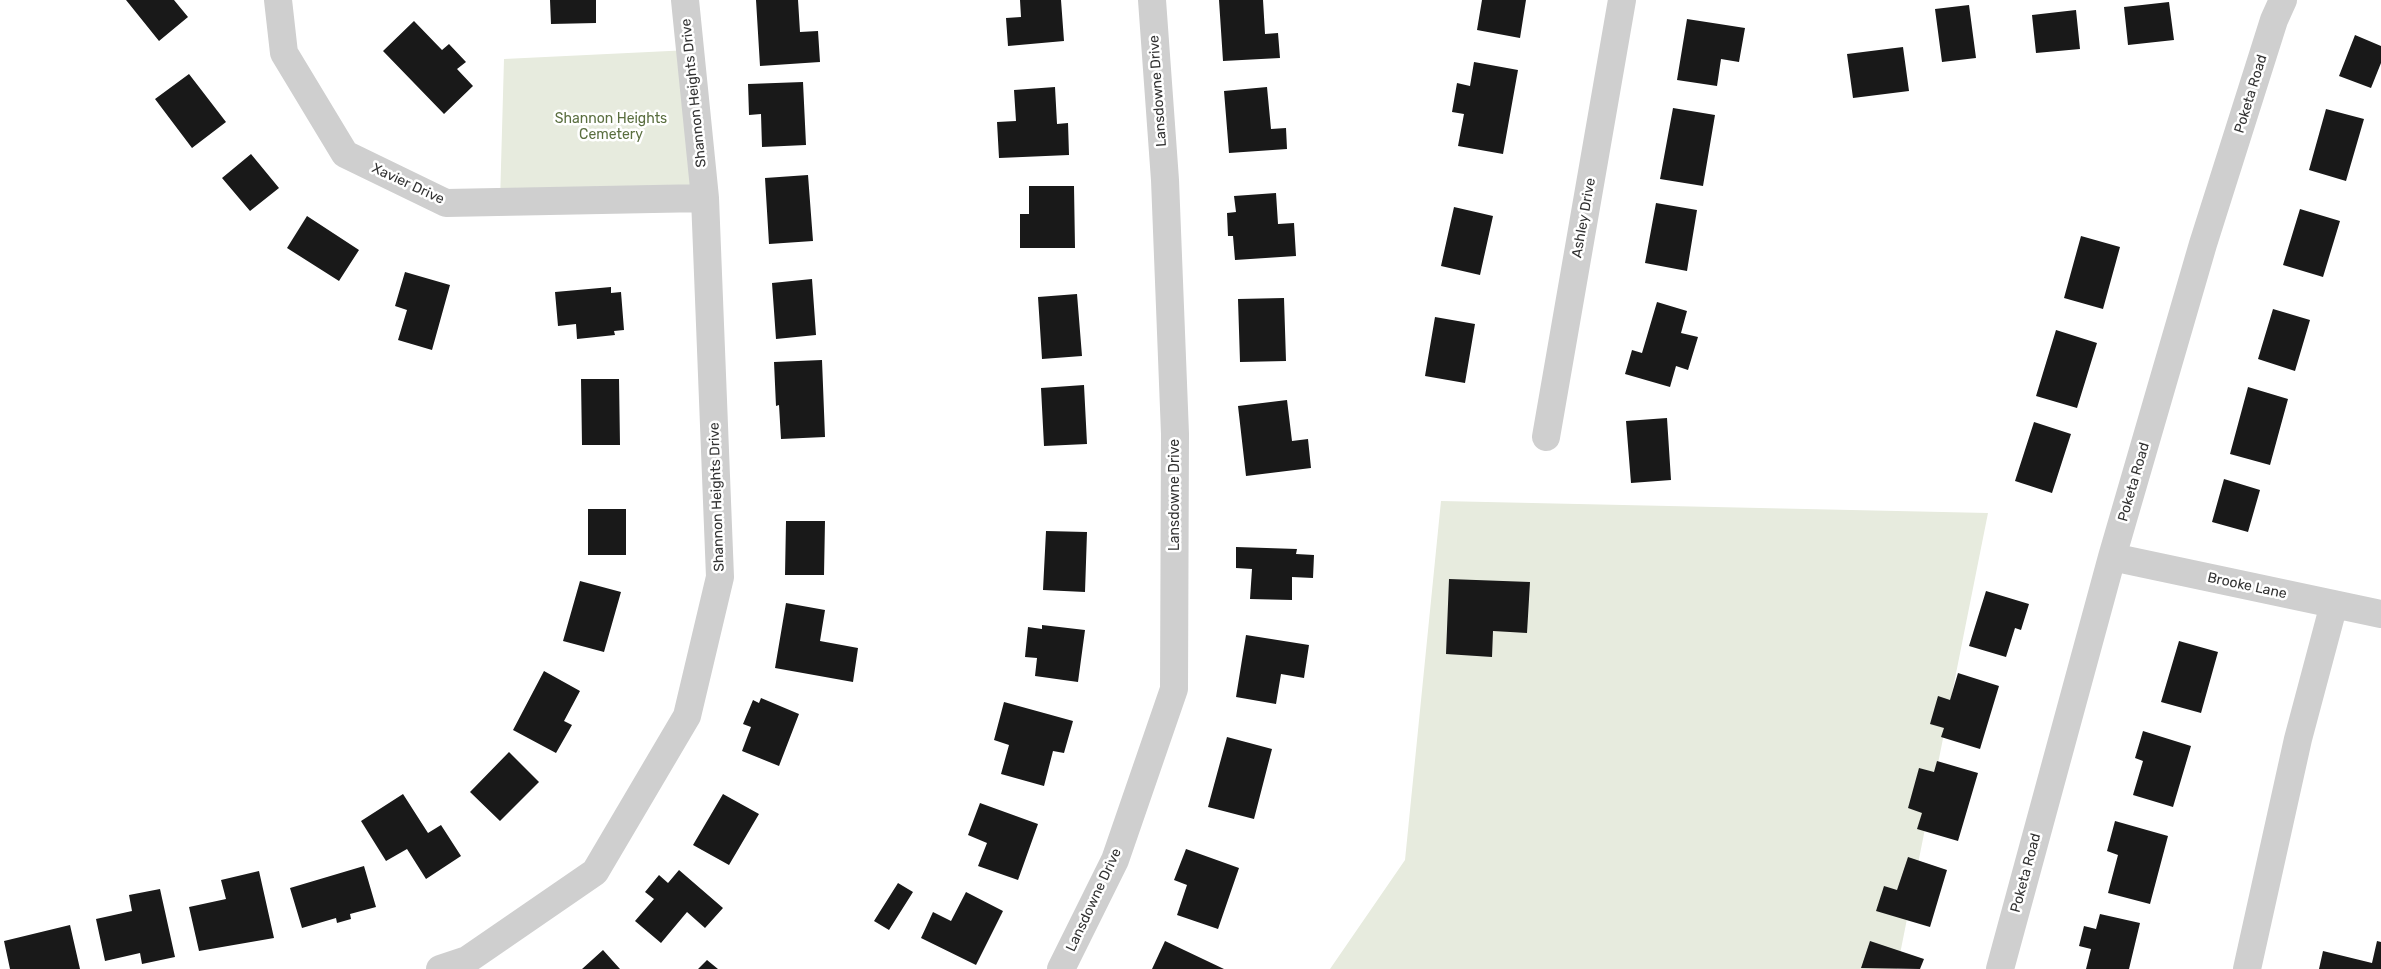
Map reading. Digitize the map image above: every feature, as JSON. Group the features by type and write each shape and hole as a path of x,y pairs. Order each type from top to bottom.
{"street":[{"name":"Xavier Drive","path":"278,0 284,53 345,154 446,203 705,198"},
{"name":"Shannon Heights Drive","path":"440,969 467,960 595,872 687,716 720,577 705,198 685,0"},
{"name":"Lansdowne Drive","path":"1061,969 1115,860 1174,689 1175,434 1165,180 1152,0"},
{"name":"Ashley Drive","path":"1546,437 1622,0"},
{"name":"Poketa Road","path":"2000,969 2112,557 2206,235 2274,20 2283,0"},
{"name":"Brooke Lane","path":"2112,557 2381,614"},
{"path":"2247,969 2298,739 2334,604"}],"green space":[{"name":"Shannon Heights Cemetery","path":"690,50 705,198 500,202 504,59"},
{"path":"1441,501 1988,513 1897,969 1330,969 1405,860"}],"building":[{"path":"126,0 174,0 188,17 159,41"},
{"path":"550,0 596,0 596,23 551,24"},
{"path":"756,0 798,0 800,32 818,31 820,62 760,66"},
{"path":"1020,0 1061,0 1064,41 1008,46 1006,18 1021,17"},
{"path":"1219,0 1263,0 1265,34 1278,33 1280,58 1223,61"},
{"path":"1482,0 1526,0 1520,38 1477,30"},
{"path":"2169,2 2174,40 2128,45 2124,7"},
{"path":"1969,5 1976,58 1942,62 1935,9"},
{"path":"2076,10 2080,49 2036,53 2032,15"},
{"path":"1687,19 1745,28 1739,62 1721,59 1717,86 1677,80"},
{"path":"414,21 442,50 449,44 466,62 457,69 473,86 444,114 383,51"},
{"path":"2355,35 2381,46 2381,63 2371,88 2339,76"},
{"path":"1903,47 1909,91 1853,98 1847,54"},
{"path":"1474,62 1518,70 1503,154 1458,146 1464,114 1452,112 1457,83 1470,86"},
{"path":"189,74 226,122 192,148 155,99"},
{"path":"803,82 806,145 762,147 761,114 749,115 748,84"},
{"path":"1055,87 1057,124 1068,123 1069,155 999,158 997,122 1016,121 1014,90"},
{"path":"1267,87 1271,129 1286,128 1287,149 1229,153 1224,91"},
{"path":"1673,108 1715,115 1703,186 1660,179"},
{"path":"2326,109 2364,119 2346,181 2309,170"},
{"path":"251,154 279,188 250,211 222,178"},
{"path":"808,175 813,241 769,244 765,178"},
{"path":"1029,186 1074,186 1075,248 1020,248 1020,214 1029,214"},
{"path":"1276,193 1278,224 1294,223 1296,256 1235,260 1233,236 1228,236 1227,213 1236,212 1234,196"},
{"path":"1656,203 1697,210 1687,271 1645,263"},
{"path":"1454,207 1493,216 1480,275 1441,266"},
{"path":"2300,209 2340,221 2323,277 2283,265"},
{"path":"307,216 359,250 339,281 287,248"},
{"path":"2081,236 2120,247 2103,309 2064,298"},
{"path":"405,272 450,285 432,350 398,340 407,310 395,306"},
{"path":"812,279 816,335 776,339 772,283"},
{"path":"611,287 611,293 621,292 624,330 614,331 615,335 577,339 576,324 558,326 555,292"},
{"path":"1077,294 1082,356 1042,359 1038,297"},
{"path":"1284,298 1286,361 1240,362 1238,299"},
{"path":"1657,302 1687,311 1681,333 1698,337 1688,370 1676,366 1670,387 1625,374 1632,350 1642,353"},
{"path":"2273,309 2310,320 2295,371 2258,359"},
{"path":"1435,317 1475,324 1465,383 1425,376"},
{"path":"2056,330 2097,343 2077,408 2036,396"},
{"path":"822,360 825,437 781,439 779,405 776,406 774,362"},
{"path":"581,379 619,379 620,445 582,445"},
{"path":"1084,385 1087,444 1044,446 1041,388"},
{"path":"2248,387 2288,399 2270,465 2230,454"},
{"path":"1287,400 1292,441 1308,439 1311,468 1246,476 1238,406"},
{"path":"1667,418 1671,480 1631,483 1626,421"},
{"path":"2034,422 2071,434 2052,493 2015,481"},
{"path":"2224,479 2260,490 2248,532 2212,522"},
{"path":"588,509 626,509 626,555 588,555"},
{"path":"786,521 825,521 824,575 785,575"},
{"path":"1046,531 1087,532 1085,592 1043,590"},
{"path":"1236,547 1297,549 1296,554 1314,555 1313,578 1292,577 1292,600 1250,599 1252,569 1236,568"},
{"path":"1449,579 1530,582 1527,633 1493,631 1492,657 1446,654"},
{"path":"580,581 621,592 604,652 563,641"},
{"path":"1986,591 2029,604 2021,630 2015,628 2006,657 1969,646"},
{"path":"786,603 825,610 820,641 858,648 853,682 775,668"},
{"path":"1042,625 1085,630 1078,682 1035,676 1037,658 1025,657 1028,627 1042,629"},
{"path":"1246,635 1309,645 1304,678 1281,674 1276,704 1236,697"},
{"path":"2179,641 2218,652 2201,713 2161,702"},
{"path":"544,671 580,691 564,721 572,725 556,753 513,730"},
{"path":"1958,673 1999,686 1980,749 1941,737 1944,728 1930,724 1938,696 1950,700"},
{"path":"761,698 799,714 779,766 742,751 751,727 743,724 753,700 759,703"},
{"path":"1004,702 1073,721 1064,753 1053,751 1044,786 1001,774 1009,745 994,740"},
{"path":"2143,731 2191,746 2173,807 2133,795 2143,761 2135,758"},
{"path":"1227,737 1272,749 1254,819 1208,807"},
{"path":"509,752 539,782 500,821 470,792"},
{"path":"1937,761 1978,773 1958,841 1917,829 1922,813 1908,808 1919,768 1934,772"},
{"path":"403,794 428,833 441,825 461,856 426,879 407,849 386,861 361,821"},
{"path":"723,794 759,814 729,865 693,845"},
{"path":"980,803 1038,824 1018,880 978,866 987,843 968,835"},
{"path":"2115,821 2168,836 2150,904 2108,893 2118,855 2107,851"},
{"path":"1186,849 1239,868 1218,929 1177,915 1187,885 1174,880"},
{"path":"1908,857 1947,870 1930,927 1876,911 1884,886 1897,890"},
{"path":"364,866 376,907 350,914 351,919 337,923 336,918 302,928 290,888"},
{"path":"679,870 723,908 705,928 687,912 661,943 635,921 654,899 645,892 659,875 668,883"},
{"path":"259,871 274,938 199,951 189,907 226,899 221,880"},
{"path":"898,883 913,892 889,930 874,921"},
{"path":"160,889 175,957 142,964 140,953 105,961 96,919 132,911 129,895"},
{"path":"966,892 1003,911 976,965 921,938 933,912 951,921"},
{"path":"2100,914 2140,923 2129,969 2086,969 2091,949 2079,946 2084,926 2096,929"},
{"path":"70,925 80,969 10,969 4,941"},
{"path":"1165,941 1224,969 1152,969"},
{"path":"1870,941 1924,959 1920,969 1861,968"},
{"path":"2377,941 2381,942 2381,969 2319,969 2323,951 2372,963"},
{"path":"603,950 620,969 582,969"},
{"path":"707,960 718,969 698,969"}]}
